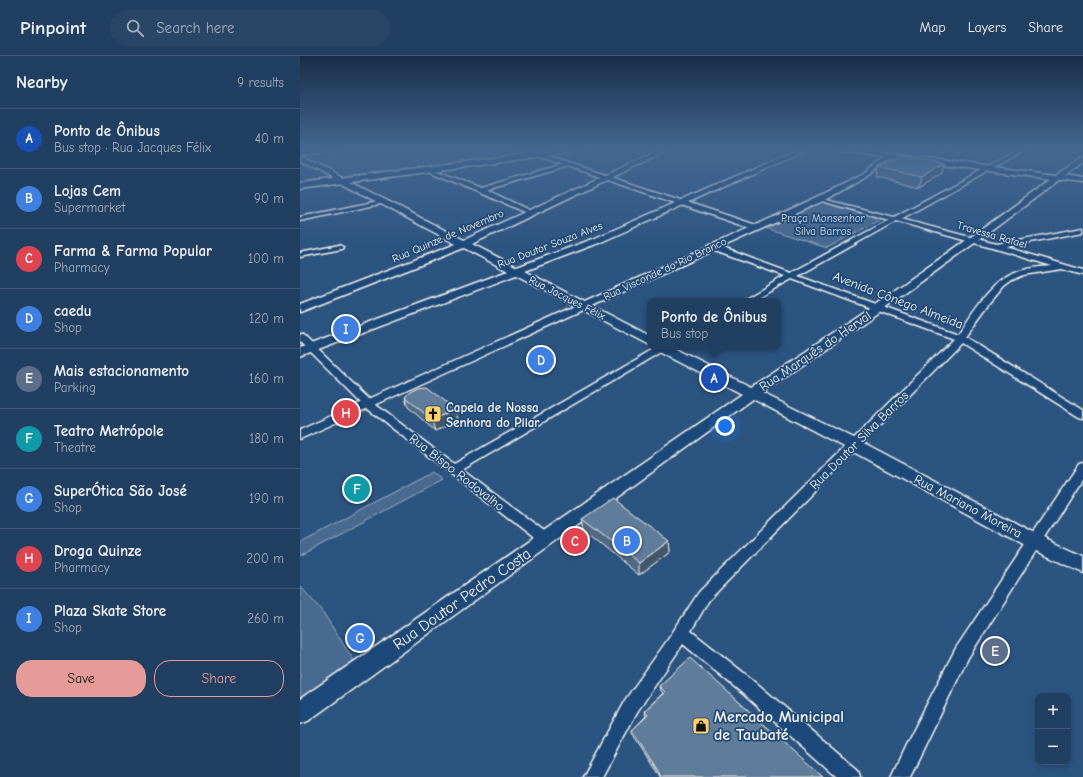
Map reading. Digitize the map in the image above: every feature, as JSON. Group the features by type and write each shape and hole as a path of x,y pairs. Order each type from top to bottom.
{"main road":[{"path":"300,186 319,183"},
{"name":"Rua Jacques Félix","path":"346,183 647,339"},
{"name":"Rua Quinze de Novembro","path":"300,308 464,244 596,183"},
{"name":"Rua Doutor Souza Alves","path":"300,353 596,241 728,183"},
{"name":"Rua Marquês do Herval","path":"546,540 752,393 880,307 974,241 1052,183"},
{"path":"669,350 854,445"},
{"name":"Rua Mariano Moreira","path":"854,445 1035,542 1083,565"},
{"name":"Rua Doutor Pedro Costa","path":"300,713 546,540"}],"street":[{"path":"462,183 531,213"},
{"path":"481,190 506,183"},
{"path":"620,183 753,227"},
{"name":"Rua Visconde do Rio Branco","path":"300,435 584,307 851,183"},
{"path":"751,298 961,183"},
{"path":"820,198 894,220"},
{"path":"300,219 383,202"},
{"name":"Travessa Rafael","path":"894,220 994,246 1083,273"},
{"path":"994,246 1083,230"},
{"path":"300,255 338,247"},
{"name":"Avenida Cônego Almeida","path":"712,247 880,307 960,338 1083,415"},
{"name":"Rua Doutor Silva Barros","path":"592,777 631,706 678,638 704,596 960,338 988,299 1009,278 1018,274 1061,267"},
{"name":"Rua Bispo Rodovalho","path":"300,337 313,348 368,404 546,540"},
{"path":"454,469 658,350"},
{"path":"900,777 962,653 1083,467"},
{"path":"678,638 748,686 783,719 851,777"}],"green space":[{"name":"Praça Monsenhor Silva Barros","path":"821,202 881,219 827,248 765,228"},
{"path":"432,472 442,480 300,556 300,542"},
{"path":"300,586 322,611 354,661 300,702"}],"building":[{"path":"427,387 455,409 432,420 405,397 410,392 418,388"},
{"path":"613,498 669,541 639,563 582,519"},
{"name":"Mercado Municipal de Taubaté","path":"690,658 823,777 661,777 632,730 648,715 644,711 665,692 659,686"}],"place":[{"name":"Plaza Skate Store","path":"346,329"},
{"name":"caedu","path":"541,360"},
{"name":"Ponto de Ônibus","path":"714,378"},
{"name":"Droga Quinze","path":"346,413"},
{"name":"Capela de Nossa Senhora do Pilar","path":"433,414"},
{"name":"Teatro Metrópole","path":"357,489"},
{"name":"Farma & Farma Popular","path":"575,541"},
{"name":"Lojas Cem","path":"627,541"},
{"name":"SuperÓtica São José","path":"360,638"},
{"name":"Mais estacionamento","path":"995,651"},
{"name":"Mercado Municipal de Taubaté","path":"701,726"}]}
